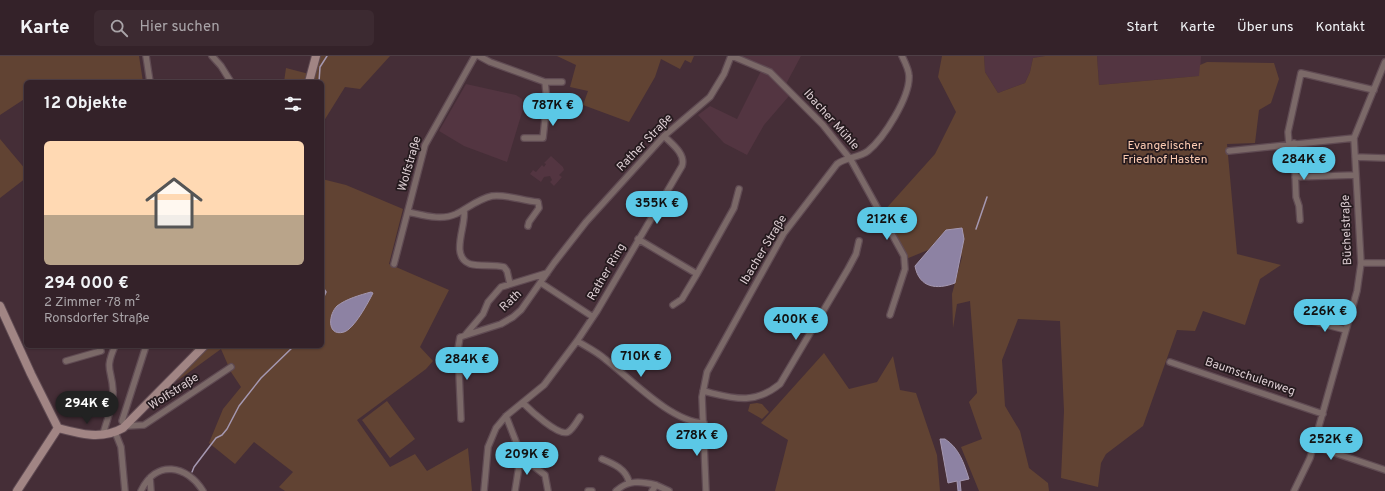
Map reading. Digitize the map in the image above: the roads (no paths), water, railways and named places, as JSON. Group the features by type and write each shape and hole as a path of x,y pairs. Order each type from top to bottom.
{"main road":[{"path":"310,80 316,56"},
{"path":"0,306 58,428 86,435 116,432 126,426 202,348"},
{"path":"17,491 58,428"}],"street":[{"path":"146,56 150,80"},
{"path":"212,56 222,66 230,80"},
{"name":"Wolfstraße","path":"394,264 428,138 475,56"},
{"path":"479,56 490,62 545,82 562,82"},
{"name":"Rather Straße","path":"541,283 586,222 664,136 710,97 719,84 731,56"},
{"name":"Ibacher Mühle","path":"731,56 770,72 823,125 850,158 904,256 905,269 890,314"},
{"name":"Ibacher Straße","path":"706,491 703,391 707,372 711,363 784,233 837,164 842,160 868,151 883,134 902,105 910,77 902,56"},
{"name":"Büchelstraße","path":"1294,491 1310,458 1314,446 1357,291 1360,263 1354,138 1385,62"},
{"path":"1300,220 1292,143 1288,132 1300,73 1374,90"},
{"path":"524,138 543,138 547,101 545,82"},
{"name":"Rather Ring","path":"484,491 490,439 506,416 544,386 577,341 593,317 683,163 682,155 664,136"},
{"path":"1229,151 1292,143 1354,138"},
{"path":"1355,157 1385,158"},
{"path":"1295,177 1356,175"},
{"path":"673,305 682,299 697,274 734,208 739,189"},
{"path":"408,212 442,217 451,216 481,199 492,196 538,202 539,208 528,222 528,226"},
{"name":"Rath","path":"464,210 465,216 459,246 463,258 471,264 500,266 507,270 510,284"},
{"path":"638,239 697,274"},
{"path":"703,391 737,399 751,399 767,393 780,384 848,269 856,254 858,241"},
{"path":"1360,263 1385,263"},
{"name":"Rath","path":"466,334 483,314 492,296 501,287 547,273"},
{"name":"Rather Ring","path":"541,283 593,317"},
{"name":"Rath","path":"461,419 458,349 460,337 466,334 484,331 513,317 524,307 541,283"},
{"path":"1308,320 1346,330"},
{"path":"577,341 604,358 655,402 694,423 704,423"},
{"path":"103,434 113,392 108,368 110,357 114,348"},
{"path":"126,426 122,421 145,348"},
{"path":"66,361 99,349 110,357"},
{"name":"Baumschulenweg","path":"1170,362 1323,414"},
{"name":"Wolfstraße","path":"126,426 144,425 231,368"},
{"path":"523,403 532,412 558,431 564,433 570,430 580,417"},
{"path":"506,416 522,457 545,475 548,491"},
{"path":"116,432 121,447 125,491"},
{"path":"1314,446 1385,470"},
{"path":"515,491 522,457"},
{"path":"602,459 615,464 627,475 629,482"},
{"path":"141,491 150,478 167,470 182,471 195,479 203,491"},
{"path":"150,478 151,491"},
{"path":"616,491 624,484 629,482 643,482 656,485 669,491"},
{"path":"652,491 656,485"}],"waterway":[{"path":"319,80 320,67 327,56"},
{"path":"976,229 987,197"},
{"path":"324,289 326,292 324,296"},
{"path":"192,472 194,467 216,438 222,435 227,429 239,406 261,378 292,348"}],"park label":[{"name":"Evangelischer Friedhof Hasten","path":"1165,153"}]}
